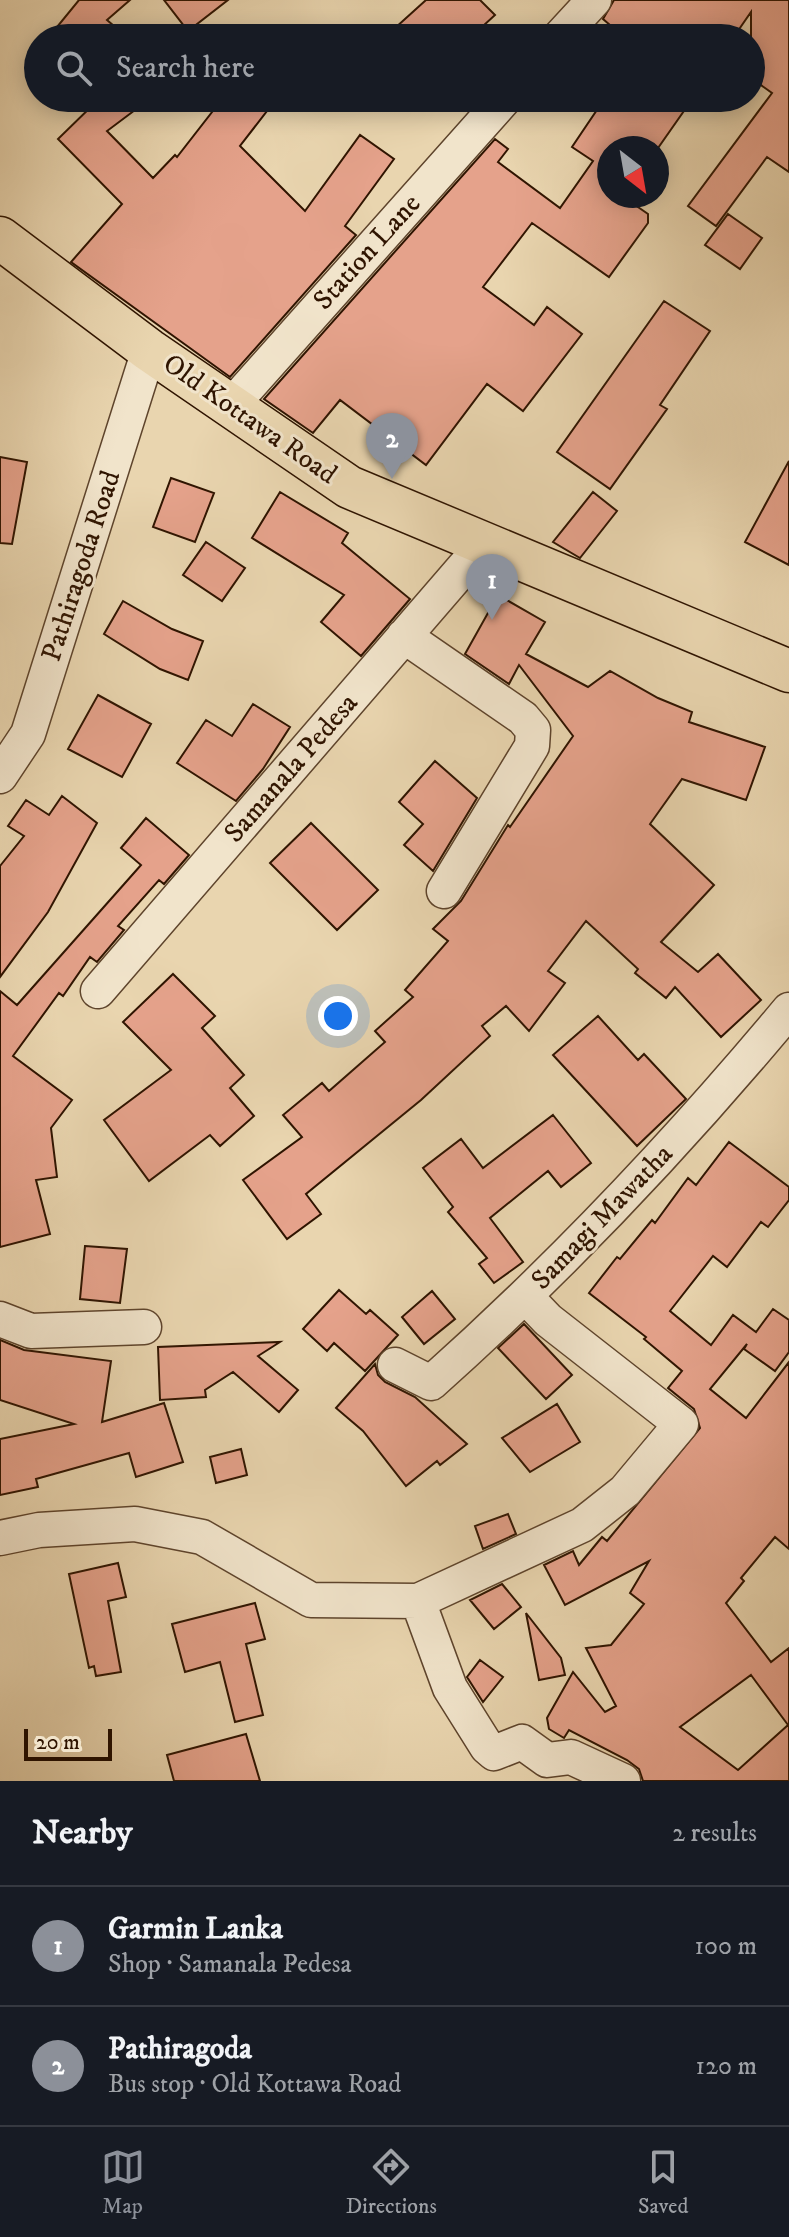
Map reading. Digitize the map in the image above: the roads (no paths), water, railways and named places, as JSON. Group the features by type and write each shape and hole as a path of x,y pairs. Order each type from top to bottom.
{"main road":[{"name":"Old Kottawa Road","path":"0,238 149,350 349,487 789,671"}],"street":[{"path":"572,24 594,0"},
{"name":"Station Lane","path":"230,407 493,112"},
{"name":"Pathiragoda Road","path":"0,776 28,734 149,350"},
{"name":"Samanala Pedesa","path":"98,991 484,544"},
{"path":"404,636 523,718 533,730 532,746 444,891"},
{"name":"Samagi Mawatha","path":"395,1365 431,1383 526,1297 714,1100 789,1010"},
{"path":"0,1538 39,1530 135,1524 202,1537 311,1600 418,1601 582,1525 625,1491 681,1424 548,1320 526,1297"},
{"path":"0,1319 31,1331 144,1327"},
{"path":"418,1601 450,1688 487,1747 494,1753 522,1742 547,1760 571,1757 623,1781"}],"place":[{"name":"Pathiragoda","path":"392,479"},
{"name":"Garmin Lanka","path":"492,620"}]}
